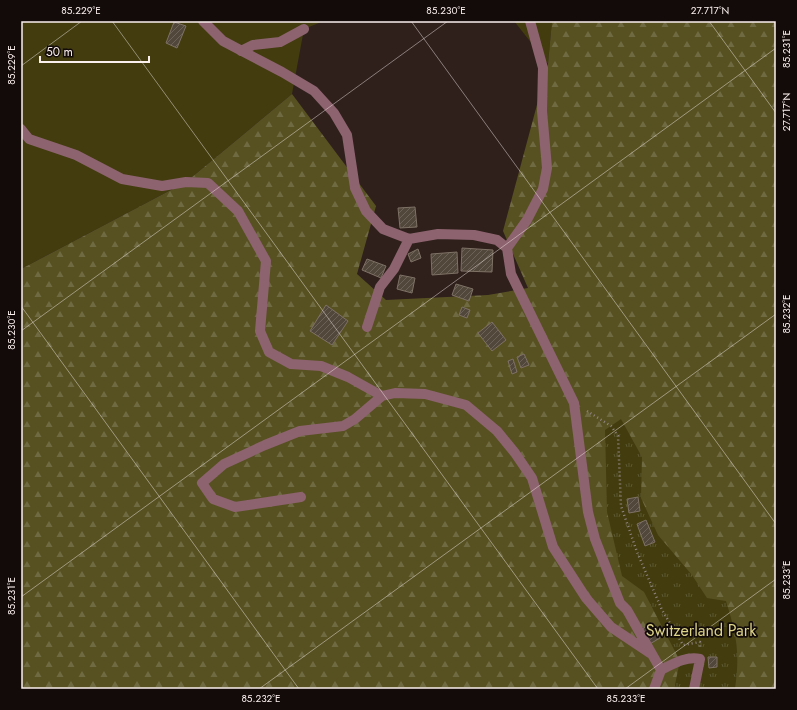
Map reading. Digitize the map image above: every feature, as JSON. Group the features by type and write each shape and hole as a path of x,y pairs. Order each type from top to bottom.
{"street":[{"path":"203,21 223,41 282,72 314,91 334,113 347,135 355,188 366,211 382,228 409,238 438,234 474,235 497,240 508,248"},
{"path":"530,21 543,68 542,111 547,168 540,195 527,220 508,248 511,274 574,403 580,440 588,512 595,539 620,603 627,610 661,670"},
{"path":"241,51 253,45 280,42 304,29"},
{"path":"21,129 29,139 76,155 122,179 162,186 186,182 208,183 238,211 266,261 260,331 269,352 291,364 321,366 348,377 382,396"},
{"path":"367,327 380,287 394,269 409,238"},
{"path":"301,497 234,507 213,499 202,483 224,464 265,445 300,431 343,426 355,420 382,396 395,394 425,394 466,405 497,431 515,453 532,478 553,547 586,598 611,627 650,653"},
{"path":"654,689 661,670 680,661 694,658 700,659 694,689"}],"path":[{"path":"574,403 611,426 618,436 621,506 637,552 662,610 683,645 700,642 700,659"}],"green space":[{"path":"21,21 324,21 304,29 292,94 186,182 21,269"},
{"path":"514,21 552,21 548,64"},
{"path":"552,21 776,21 776,689 21,689 21,269 186,182 292,94 376,206 357,274 386,300 488,295 528,288 503,231 548,64"},
{"name":"Switzerland Park","path":"621,419 642,457 641,498 658,535 692,575 707,598 726,601 735,635 737,665 735,689 674,689 680,661 644,592 622,576 607,512 605,430"}],"building":[{"path":"174,22 186,26 177,48 166,43"},
{"path":"415,207 417,227 400,228 398,208"},
{"path":"462,248 493,250 492,272 461,271"},
{"path":"418,249 421,258 411,262 408,254"},
{"path":"457,252 458,273 432,275 431,254"},
{"path":"367,259 386,266 381,278 362,270"},
{"path":"400,275 415,278 412,293 397,289"},
{"path":"456,284 473,289 469,301 452,295"},
{"path":"326,305 348,321 332,345 310,331"},
{"path":"462,307 470,310 467,318 459,315"},
{"path":"492,322 506,340 492,351 478,333"},
{"path":"524,354 529,365 521,368 517,357"},
{"path":"513,359 517,372 512,374 508,361"},
{"path":"638,497 640,511 629,513 627,499"},
{"path":"646,520 655,542 645,546 637,524"},
{"path":"652,623 660,638 648,645 640,630"},
{"path":"708,657 717,657 717,667 709,668"}]}
